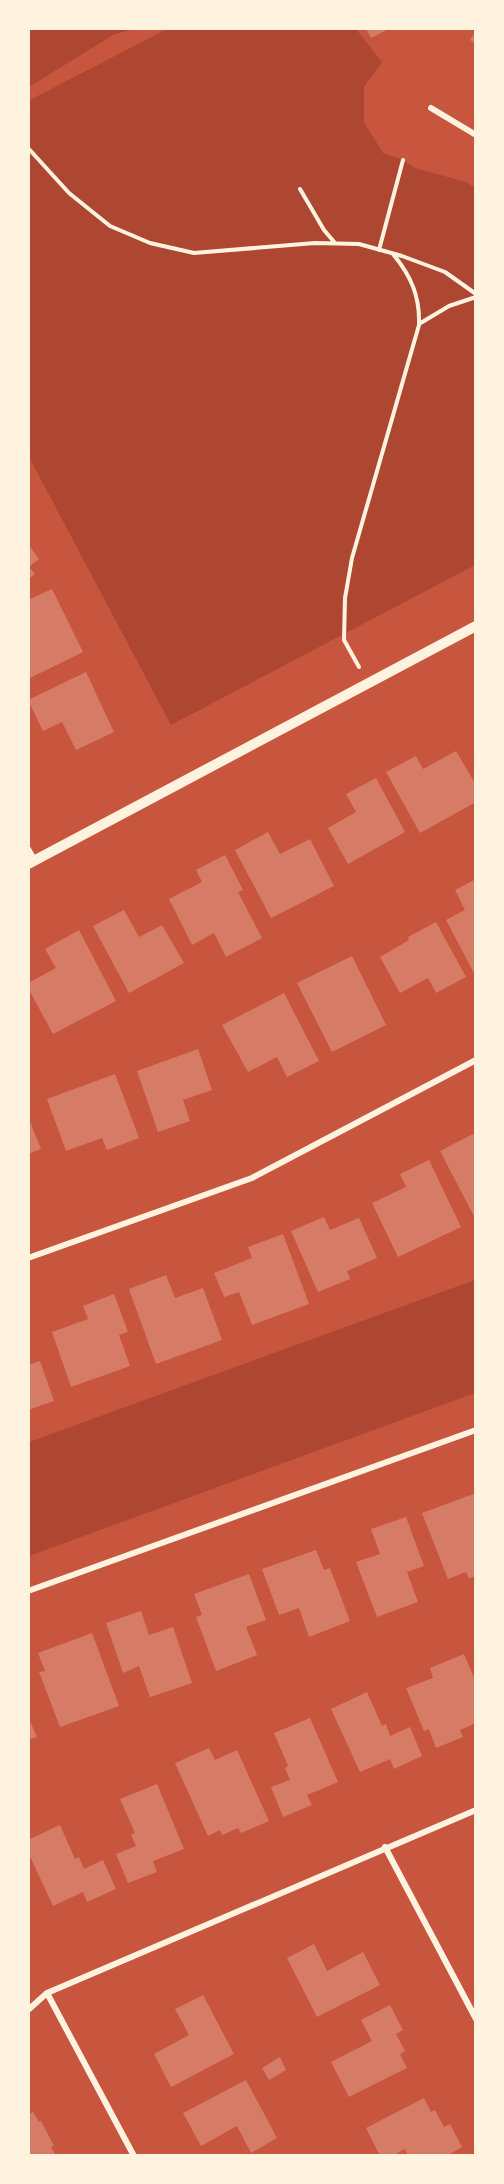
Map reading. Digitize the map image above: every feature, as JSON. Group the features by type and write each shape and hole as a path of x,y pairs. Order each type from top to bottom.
{"street":[{"path":"431,108 476,135"},
{"path":"28,849 32,862 476,627"},
{"path":"28,1258 252,1178 476,1060"},
{"path":"28,1591 476,1430"},
{"path":"28,2010 47,1993 476,1810"},
{"path":"385,1847 476,2019"},
{"path":"47,1993 134,2156"}],"path":[{"path":"28,148 69,193 110,226 150,243 194,253 315,243 359,244 393,253 445,272 476,295"},
{"path":"379,250 404,160"},
{"path":"300,189 324,230 335,243"},
{"path":"367,684 344,640 345,598 352,558 419,325 416,290 407,271 393,253"},
{"path":"419,325 449,306 476,295"}],"shaded area":[{"path":"29,28 133,29 113,35 29,87"},
{"path":"167,29 356,29 382,62 364,87 364,122 383,153 403,160 415,168 466,182 475,188 475,565 171,725 29,457 28,101"},
{"path":"475,1280 475,1393 29,1556 29,1442"}],"building":[{"path":"366,28 390,28 371,38"},
{"path":"476,31 476,44 470,40"},
{"path":"28,544 39,559 29,567 35,574 28,579"},
{"path":"52,589 83,652 28,679 28,600"},
{"path":"86,672 114,732 76,750 62,722 43,731 28,700"},
{"path":"456,751 476,785 476,802 420,833 386,772 416,756 423,769"},
{"path":"376,778 405,832 348,864 328,828 356,812 346,794"},
{"path":"268,832 280,854 310,839 334,886 271,918 235,850"},
{"path":"225,855 243,890 238,892 262,938 226,957 214,933 192,945 169,899 202,882 196,870"},
{"path":"476,879 476,977 446,920 465,910 455,890"},
{"path":"124,910 139,937 162,925 184,963 129,993 93,926"},
{"path":"436,922 466,977 436,993 428,978 400,993 380,957 409,940 408,937"},
{"path":"79,930 116,1001 53,1034 28,988 28,983 56,968 45,949"},
{"path":"352,956 386,1025 332,1052 297,983"},
{"path":"284,993 319,1061 287,1077 277,1057 248,1072 222,1025"},
{"path":"198,1049 212,1090 183,1100 190,1121 158,1132 137,1071"},
{"path":"115,1074 139,1138 107,1150 102,1138 66,1151 47,1099"},
{"path":"28,1117 41,1149 28,1154"},
{"path":"473,1134 476,1139 476,1220 440,1151"},
{"path":"429,1160 461,1227 398,1257 372,1203 406,1187 400,1174"},
{"path":"324,1217 330,1230 359,1218 377,1258 347,1271 350,1279 318,1292 291,1231"},
{"path":"283,1234 309,1304 252,1325 239,1292 224,1297 214,1273 252,1258 248,1247"},
{"path":"166,1275 175,1298 203,1288 222,1340 156,1364 129,1289"},
{"path":"114,1294 128,1332 119,1335 130,1366 71,1387 52,1332 88,1319 83,1306"},
{"path":"40,1361 54,1401 28,1410 28,1365"},
{"path":"476,1493 476,1576 469,1578 466,1572 448,1579 422,1513"},
{"path":"406,1517 424,1566 407,1572 418,1602 377,1617 356,1562 380,1554 371,1529"},
{"path":"316,1550 324,1570 330,1568 350,1621 309,1637 299,1608 279,1615 262,1569"},
{"path":"249,1574 266,1620 246,1627 257,1655 216,1671 196,1617 202,1615 194,1594"},
{"path":"141,1611 149,1635 173,1627 192,1683 150,1697 139,1666 123,1673 106,1623"},
{"path":"92,1633 119,1706 60,1727 39,1672 45,1671 38,1653"},
{"path":"464,1654 476,1682 476,1723 460,1730 463,1737 436,1748 429,1729 424,1731 406,1688 433,1678 430,1668"},
{"path":"367,1692 382,1726 386,1724 390,1736 410,1727 422,1756 394,1769 390,1759 360,1772 331,1709"},
{"path":"28,1716 37,1737 28,1740"},
{"path":"310,1718 338,1782 307,1795 312,1805 283,1817 271,1787 290,1780 285,1768 288,1766 274,1733"},
{"path":"209,1748 215,1760 237,1750 269,1821 241,1833 238,1828 222,1835 220,1830 208,1836 175,1763"},
{"path":"157,1784 184,1849 153,1861 157,1872 128,1883 116,1854 136,1846 131,1835 135,1833 120,1799"},
{"path":"60,1825 75,1859 79,1857 84,1869 103,1860 116,1889 87,1902 83,1892 53,1906 28,1852 28,1840"},
{"path":"314,1944 327,1971 363,1952 380,1985 317,2017 287,1958"},
{"path":"203,1995 234,2054 171,2087 154,2054 189,2035 175,2009"},
{"path":"390,2005 403,2030 396,2034 405,2051 400,2054 407,2068 349,2097 331,2062 372,2041 361,2020"},
{"path":"280,2057 286,2070 269,2080 262,2068"},
{"path":"246,2080 277,2138 251,2153 237,2126 201,2146 183,2113"},
{"path":"424,2098 431,2112 435,2110 444,2127 450,2124 462,2147 446,2156 408,2156 405,2149 392,2156 380,2156 366,2128"},
{"path":"33,2112 39,2122 41,2121 54,2146 51,2147 56,2156 28,2156 28,2115"}]}
